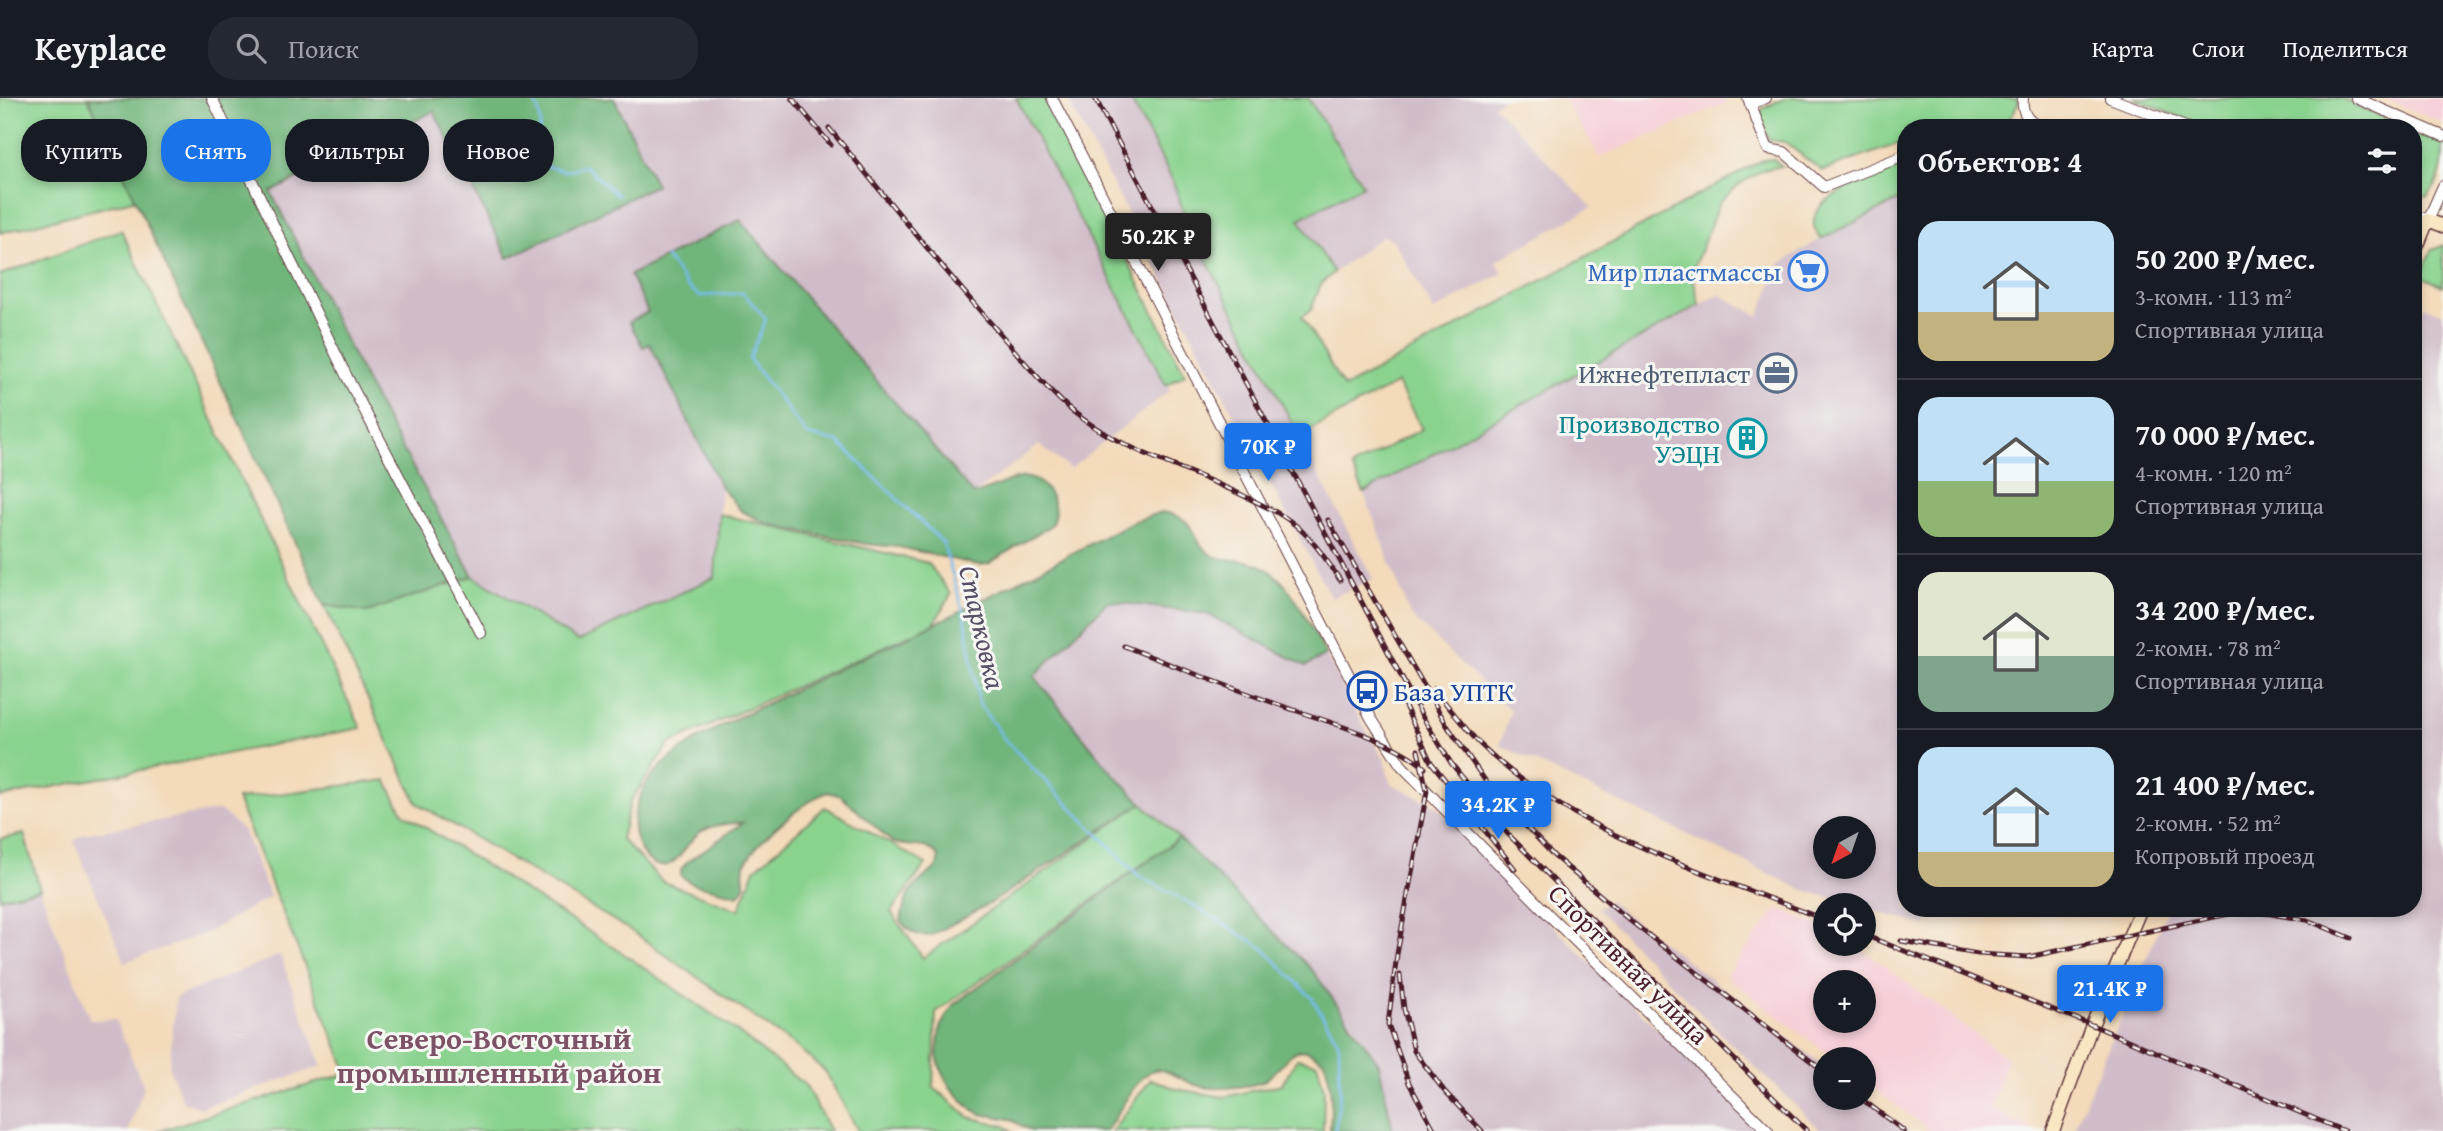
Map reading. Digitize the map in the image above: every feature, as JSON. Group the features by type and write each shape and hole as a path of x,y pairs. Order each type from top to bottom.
{"main road":[{"path":"2422,235 2428,220 2443,226"},
{"path":"2053,1131 2092,1025 2137,917"}],"street":[{"path":"212,98 340,365 481,633"},
{"name":"Спортивная улица","path":"1052,98 1371,718 1401,765 1768,1131"},
{"path":"1766,98 1749,101 1768,149 1784,152 1824,187 1897,159"},
{"path":"2023,98 2023,111 2027,119"},
{"path":"2110,98 2165,119"},
{"path":"2356,98 2404,119"},
{"path":"2422,127 2443,136"},
{"path":"2422,218 2428,220 2443,186"}],"shaded area":[{"path":"614,98 1016,98 1170,390 1070,469 1039,445 973,494 740,221 630,275 648,312 650,344 721,487 715,577 578,641 473,576 375,399 271,192 291,182 429,182 429,119 418,119 434,111 443,129 443,182 470,182 508,258 656,185"},
{"path":"1067,98 1130,98 1173,181 1188,225 1373,579 1331,598"},
{"path":"1308,98 1503,98 1493,105 1592,207 1496,261 1503,273 1434,311 1393,240 1382,236 1334,272 1299,219 1363,185"},
{"path":"1563,98 1724,98 1726,103 1600,157"},
{"path":"2383,98 2443,98 2443,123"},
{"path":"1897,201 1897,917 1929,917 1926,926 1876,911 1876,893 1814,893 1801,889 1500,745 1511,711 1410,615 1364,493 1719,294 1759,316 1781,263 1821,239"},
{"path":"2424,306 2443,314 2443,1131 2073,1131 2164,917 2422,917"},
{"path":"1109,601 1207,614 1306,666 1326,655 1385,760 1390,783 1436,806 1541,914 1761,1131 1393,1131 1379,1064 1313,971 1108,768 1034,676"},
{"path":"220,810 244,831 270,897 204,934 125,962 74,841 83,834"},
{"path":"40,889 90,1020 115,1019 144,1087 128,1131 0,1131 0,898"},
{"path":"1609,901 1813,1058 1813,1110 1876,1110 1876,1105 1909,1131 1822,1131 1720,1033 1598,909"},
{"path":"1778,908 1813,923 1813,956 1871,956 2007,1058 1991,1109 2036,1131 1930,1131 1876,1090 1876,1047 1818,1047 1725,976"},
{"path":"280,955 322,1066 201,1108 183,1102 169,1067 176,997"}],"green space":[{"path":"0,98 88,98 98,119 21,119 21,182 129,182 137,199 0,233"},
{"path":"88,98 614,98 656,185 508,258 470,182 554,182 554,119 443,119 443,129 434,111 418,119 285,119 285,182 291,182 271,192 375,399 473,576 367,612 324,605 127,182 147,182 147,119 98,119"},
{"path":"1016,98 1045,98 1185,374 1166,385"},
{"path":"1130,98 1308,98 1363,185 1299,219 1334,272 1321,284 1311,310 1302,316 1344,388 1763,160 1773,159 1782,166 1763,170 1740,184 1719,203 1692,272 1699,305 1364,493 1352,467 1422,429 1397,383 1299,436 1188,225 1173,181"},
{"path":"1784,98 2020,98 2008,119 1897,119 1897,144 1822,171 1785,142 1769,140 1760,117 1762,109"},
{"path":"2133,98 2340,98 2387,119 2184,119"},
{"path":"2422,134 2443,144 2439,179 2427,197 2422,197"},
{"path":"1897,170 1897,201 1821,239 1814,225 1816,214 1823,204 1850,187"},
{"path":"740,220 973,494 1013,479 1032,479 1041,483 1053,501 1055,513 1051,525 988,564 978,565 899,547 866,544 768,524 741,511 721,487 650,344 643,347 629,322 648,312 630,275"},
{"path":"121,230 361,728 0,797 0,275"},
{"path":"2443,245 2443,286 2422,277 2432,250"},
{"path":"1161,512 1174,515 1188,524 1200,543 1212,555 1221,559 1254,563 1278,578 1297,602 1326,655 1306,666 1207,614 1108,601 1034,676 1108,768 1142,803 991,903 932,935 918,935 910,931 901,920 906,900 917,884 937,867 939,857 924,847 892,842 841,796 828,792 794,813 757,847 744,867 744,888 738,895 693,884 681,876 681,870 687,862 744,822 704,830 694,837 677,859 666,866 652,862 642,852 634,831 640,797 653,775 678,752 743,715 957,613 1130,523"},
{"path":"719,514 928,563 951,594 934,624 669,744 630,802 621,839 663,882 739,910 755,869 825,807 926,864 891,912 923,958 1142,803 1179,838 936,1012 933,1087 969,1117 1005,1126 1012,1131 858,1131 825,1071 798,1048 633,932 417,803 324,605 367,612 473,576 578,641 715,577"},
{"path":"386,780 403,813 618,950 735,1030 806,1086 830,1131 158,1131 348,1073 237,799"},
{"path":"24,834 40,889 0,898 0,839"},
{"path":"1179,838 1313,971 1379,1064 1393,1131 1330,1131 1331,1095 1327,1070 1324,1061 1305,1051 1293,1053 1264,1081 1247,1086 1208,1088 1162,1070 1151,1071 1132,1090 1106,1131 1031,1131 1010,1119 981,1114 970,1108 950,1087 937,1055 940,1027 953,1005"},
{"path":"1297,1059 1317,1063 1324,1089 1323,1131 1112,1131 1151,1079 1176,1089 1224,1097 1282,1084"}],"waterway":[{"name":"Старковка","path":"533,98 540,120 539,132 526,151 533,163 564,171 585,166 618,196"},
{"name":"Старковка","path":"666,257 688,287 700,296 743,293 766,319 749,359 807,435 838,442 943,543 965,617 979,704 1006,741 1138,875 1263,948 1312,998 1339,1043 1340,1093 1335,1131"}],"railway":[{"path":"792,98 831,145"},
{"path":"1095,98 1422,716 1451,763 1507,833 1807,1131"},
{"path":"829,128 974,303 1041,381 1071,410 1132,448 1220,485 1280,515 1306,535 1340,580"},
{"path":"1328,520 1448,727 1491,789 1554,856 1633,923 1813,1063"},
{"path":"1124,646 1353,730 1412,757 1425,768"},
{"path":"1434,689 1482,746 1517,776 1557,803 1644,848 1813,915"},
{"path":"1404,704 1431,762 1515,869"},
{"path":"1418,750 1427,791 1397,954 1388,1024 1409,1083 1435,1131"},
{"path":"1901,941 1978,954 2028,957 2214,917"},
{"path":"2289,917 2307,920 2351,938"},
{"path":"1876,940 2092,1025 2344,1131"},
{"path":"1400,975 1404,1009 1414,1051 1445,1092 1482,1131"},
{"path":"1876,1110 1904,1131"}],"place":[{"name":"Мир пластмассы","path":"1808,271"},
{"name":"Ижнефтепласт","path":"1777,373"},
{"name":"Производство УЭЦН","path":"1747,438"},
{"name":"База УПТК","path":"1367,691"}],"district":[{"name":"Северо-Восточный промышленный район","path":"499,1055"}]}
